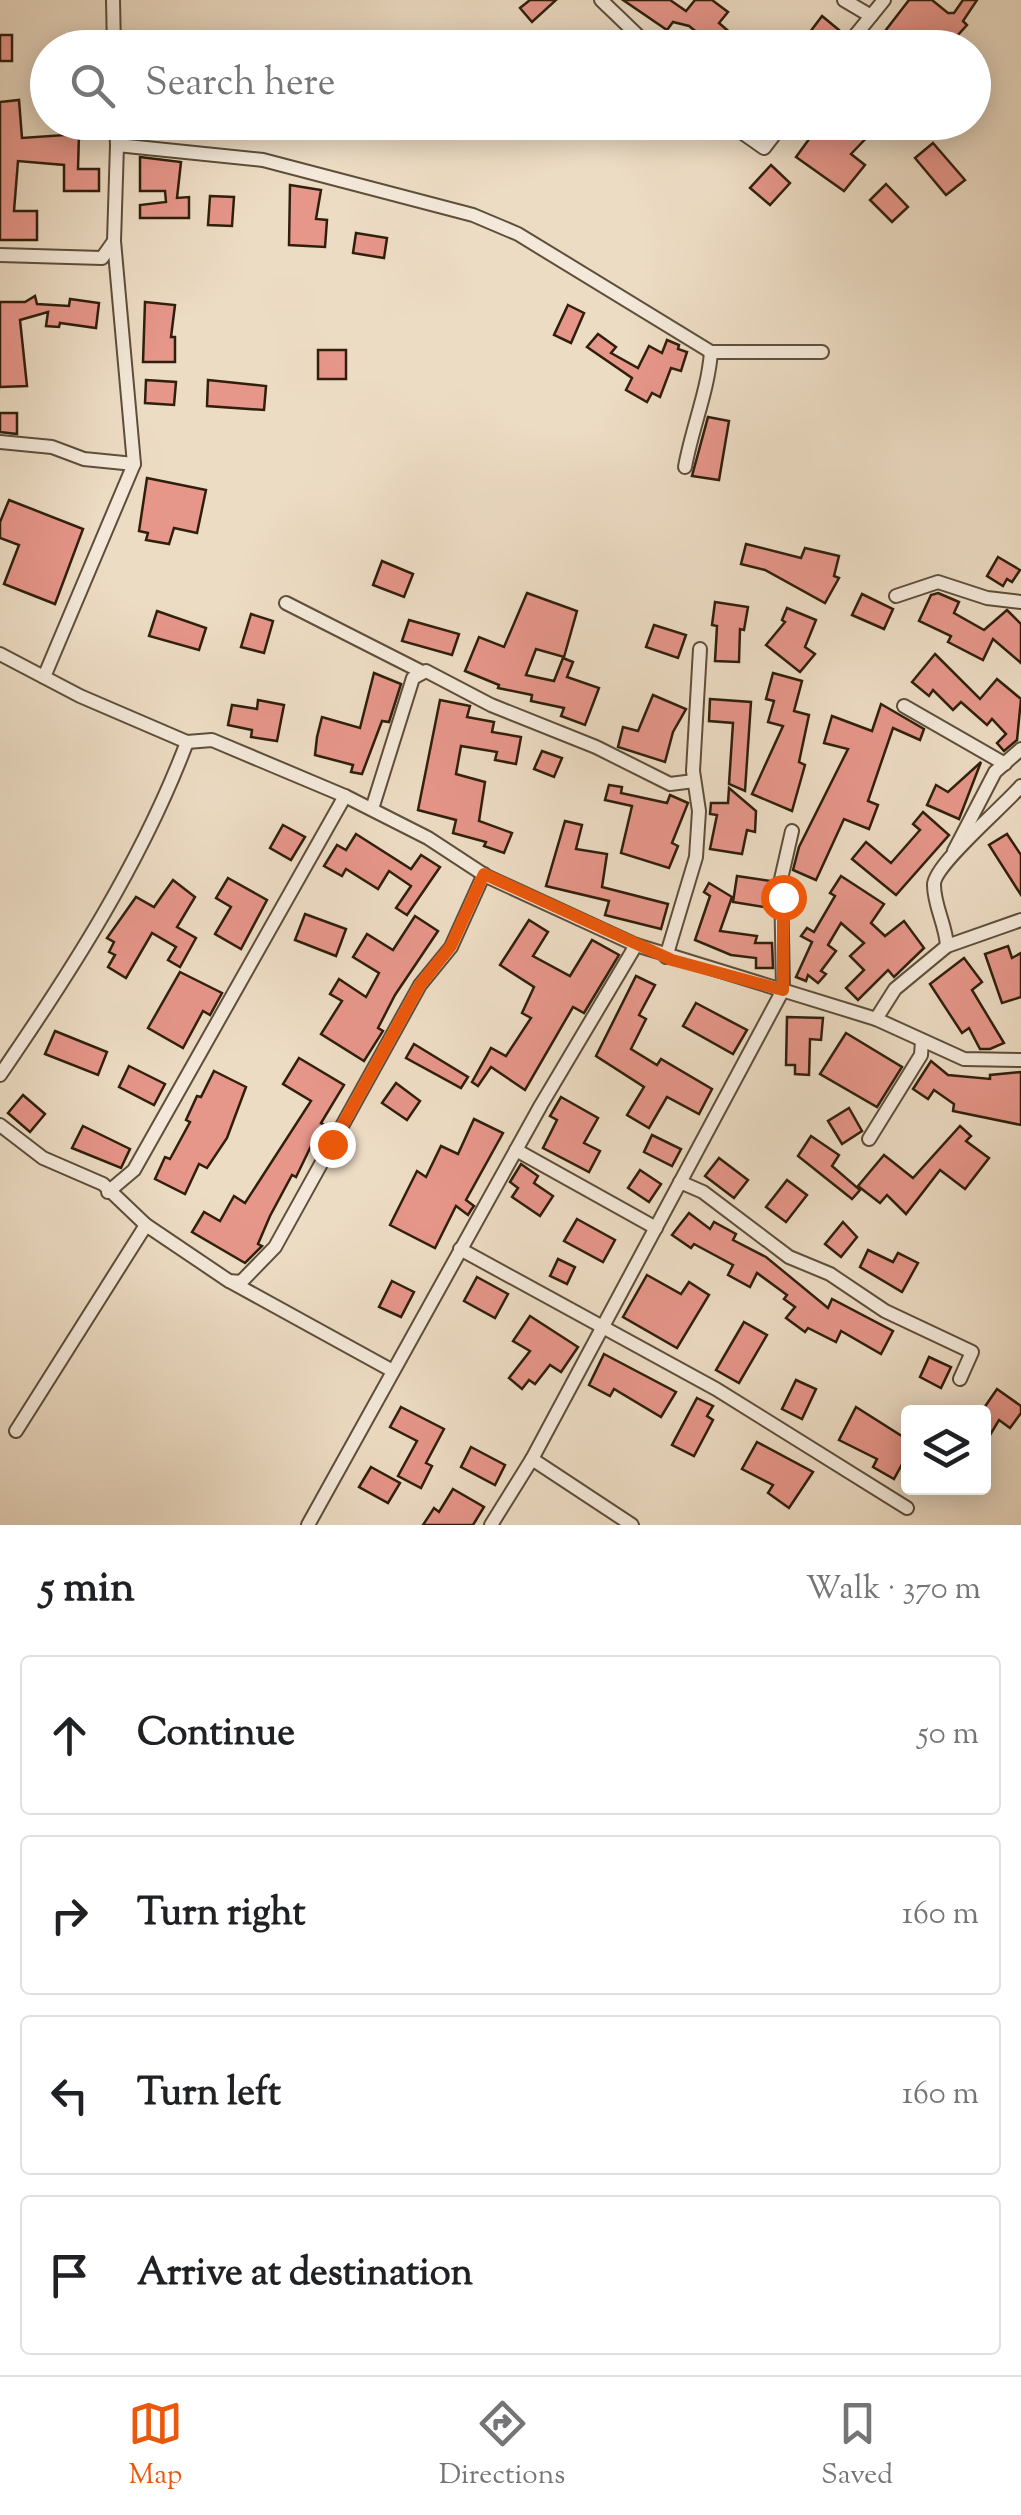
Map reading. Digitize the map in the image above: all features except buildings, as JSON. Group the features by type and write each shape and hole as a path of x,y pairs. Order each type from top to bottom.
{"street":[{"path":"113,0 114,30"},
{"path":"601,0 632,30"},
{"path":"844,0 871,16"},
{"path":"860,30 884,0"},
{"path":"44,677 134,464 114,240 117,140"},
{"path":"117,144 264,160 474,214 518,234 711,352 822,352"},
{"path":"0,254 102,258 114,240"},
{"path":"685,466 697,408 708,380 711,352"},
{"path":"0,442 52,446 84,459 134,464"},
{"path":"896,596 938,582 988,598 1021,602"},
{"path":"286,603 422,672 670,784 694,782"},
{"path":"666,957 696,857 699,810 694,782 700,649"},
{"path":"0,654 186,742 212,740 345,796 484,874 636,946 876,1019 964,1059 1021,1060"},
{"path":"372,809 413,678 422,672"},
{"path":"904,706 1005,764"},
{"path":"0,1074 70,972 167,794 186,742"},
{"path":"954,851 995,772 1021,749"},
{"path":"947,946 933,882 937,868 992,820 1021,786"},
{"path":"108,1192 134,1170 345,796"},
{"path":"491,1525 532,1459 783,990 781,879 792,831"},
{"path":"229,1281 242,1282 250,1276 274,1247 420,985 451,946 484,874"},
{"path":"876,1019 895,989 947,946 1021,920"},
{"path":"308,1525 391,1370 636,946"},
{"path":"869,1140 921,1056 922,1041"},
{"path":"0,1125 43,1158 103,1184 146,1225 229,1281 391,1370"},
{"path":"516,1150 656,1228"},
{"path":"680,1182 703,1192 789,1257 830,1274 885,1311 972,1352 960,1379"},
{"path":"16,1430 146,1225"},
{"path":"460,1249 605,1325 907,1508"},
{"path":"532,1459 632,1525"}],"route":[{"path":"332,1144 420,985 451,946 473,907 484,874 672,960 783,990 783,897"}]}
